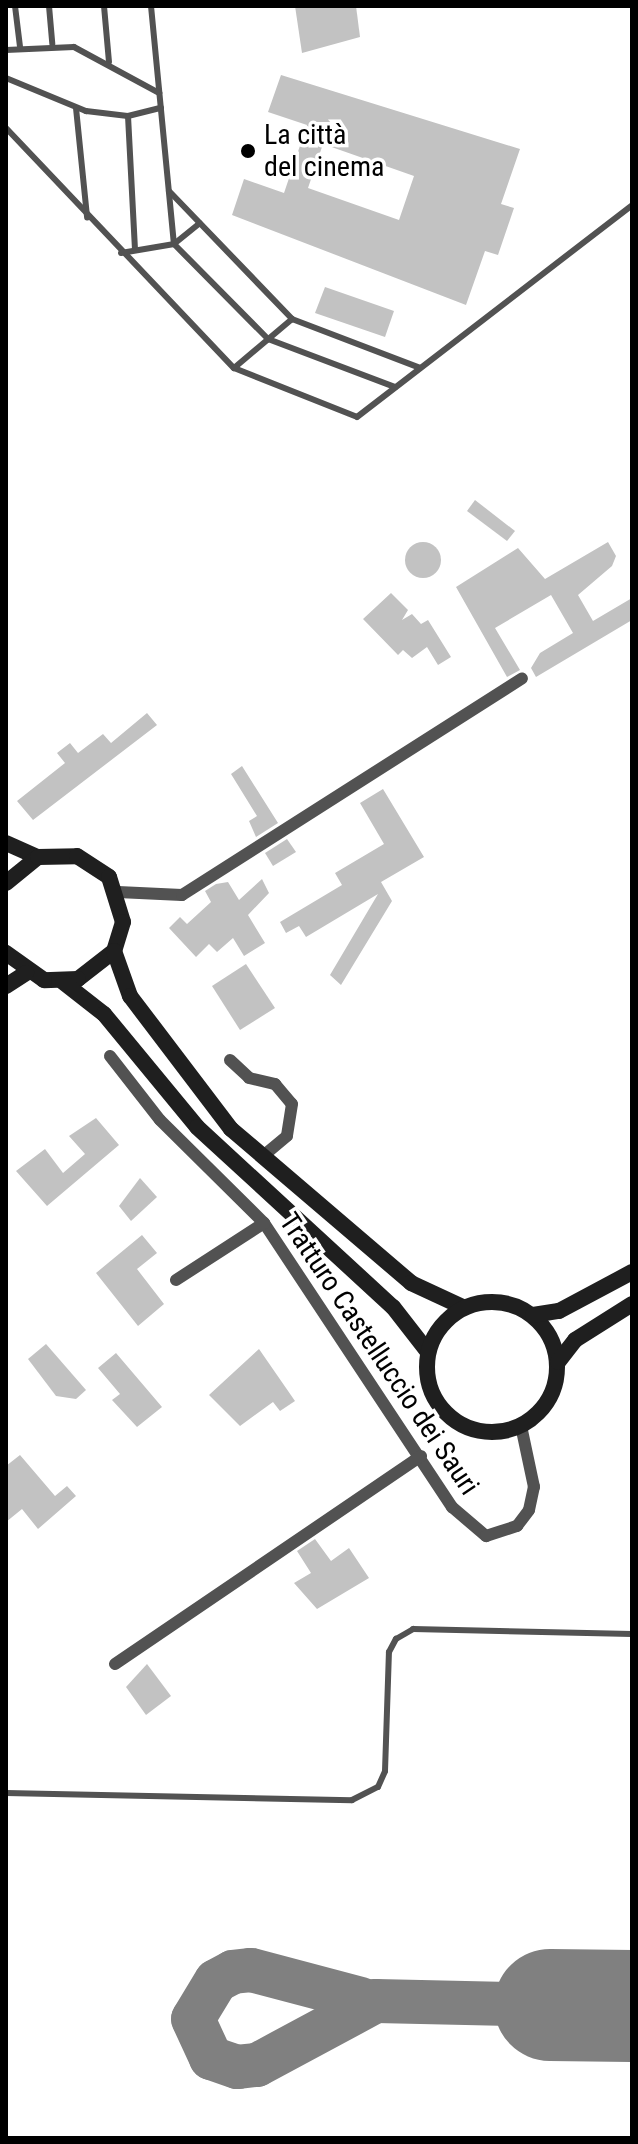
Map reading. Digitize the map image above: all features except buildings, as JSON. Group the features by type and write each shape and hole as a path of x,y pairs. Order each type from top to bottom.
{"main road":[{"path":"6,843 38,857 87,860 118,892 123,922 114,951 92,973 63,982"},
{"path":"6,883 38,857"},
{"path":"114,951 130,996 172,1057 262,1157 411,1283 463,1307 497,1301 533,1315 559,1311 632,1272"},
{"path":"6,953 26,973 63,982 104,1014 197,1127 393,1307 428,1352 432,1393 460,1424 501,1432 521,1426 549,1400 558,1362 575,1340 632,1304"},
{"path":"6,986 26,973"},
{"path":"428,1352 463,1307"},
{"path":"533,1315 558,1362"}],"street":[{"path":"118,892 182,895 522,678"},
{"name":"Tratturo Castelluccio dei Sauri","path":"110,1056 160,1120 264,1223 467,1526 486,1536 507,1532 529,1510 534,1487 521,1426"},
{"path":"230,1060 249,1078 275,1084 292,1104 287,1136 262,1157"},
{"path":"176,1280 264,1223"},
{"path":"115,1664 421,1456"}],"lane":[{"path":"15,6 20,47"},
{"path":"49,6 52,44"},
{"path":"104,6 109,62"},
{"path":"151,6 174,244 268,339 395,387"},
{"path":"6,50 52,44 109,62 159,93"},
{"path":"6,78 76,108 128,116 161,108"},
{"path":"76,108 87,217"},
{"path":"128,116 135,250"},
{"path":"6,128 121,253 234,368 357,417 632,205"},
{"path":"169,191 292,319 420,368"},
{"path":"121,253 174,244 200,223"},
{"path":"234,368 292,319"},
{"path":"6,1793 352,1800 378,1787 385,1771 389,1652 396,1639 413,1629 632,1634"}],"taxiway":[{"path":"361,1999 251,1970 233,1972 216,1981 193,2019 211,2058 237,2067 257,2065 376,2001 550,2005"}],"runway":[{"path":"550,2005 632,2006"}],"place":[{"name":"La città del cinema","path":"248,151"}]}
